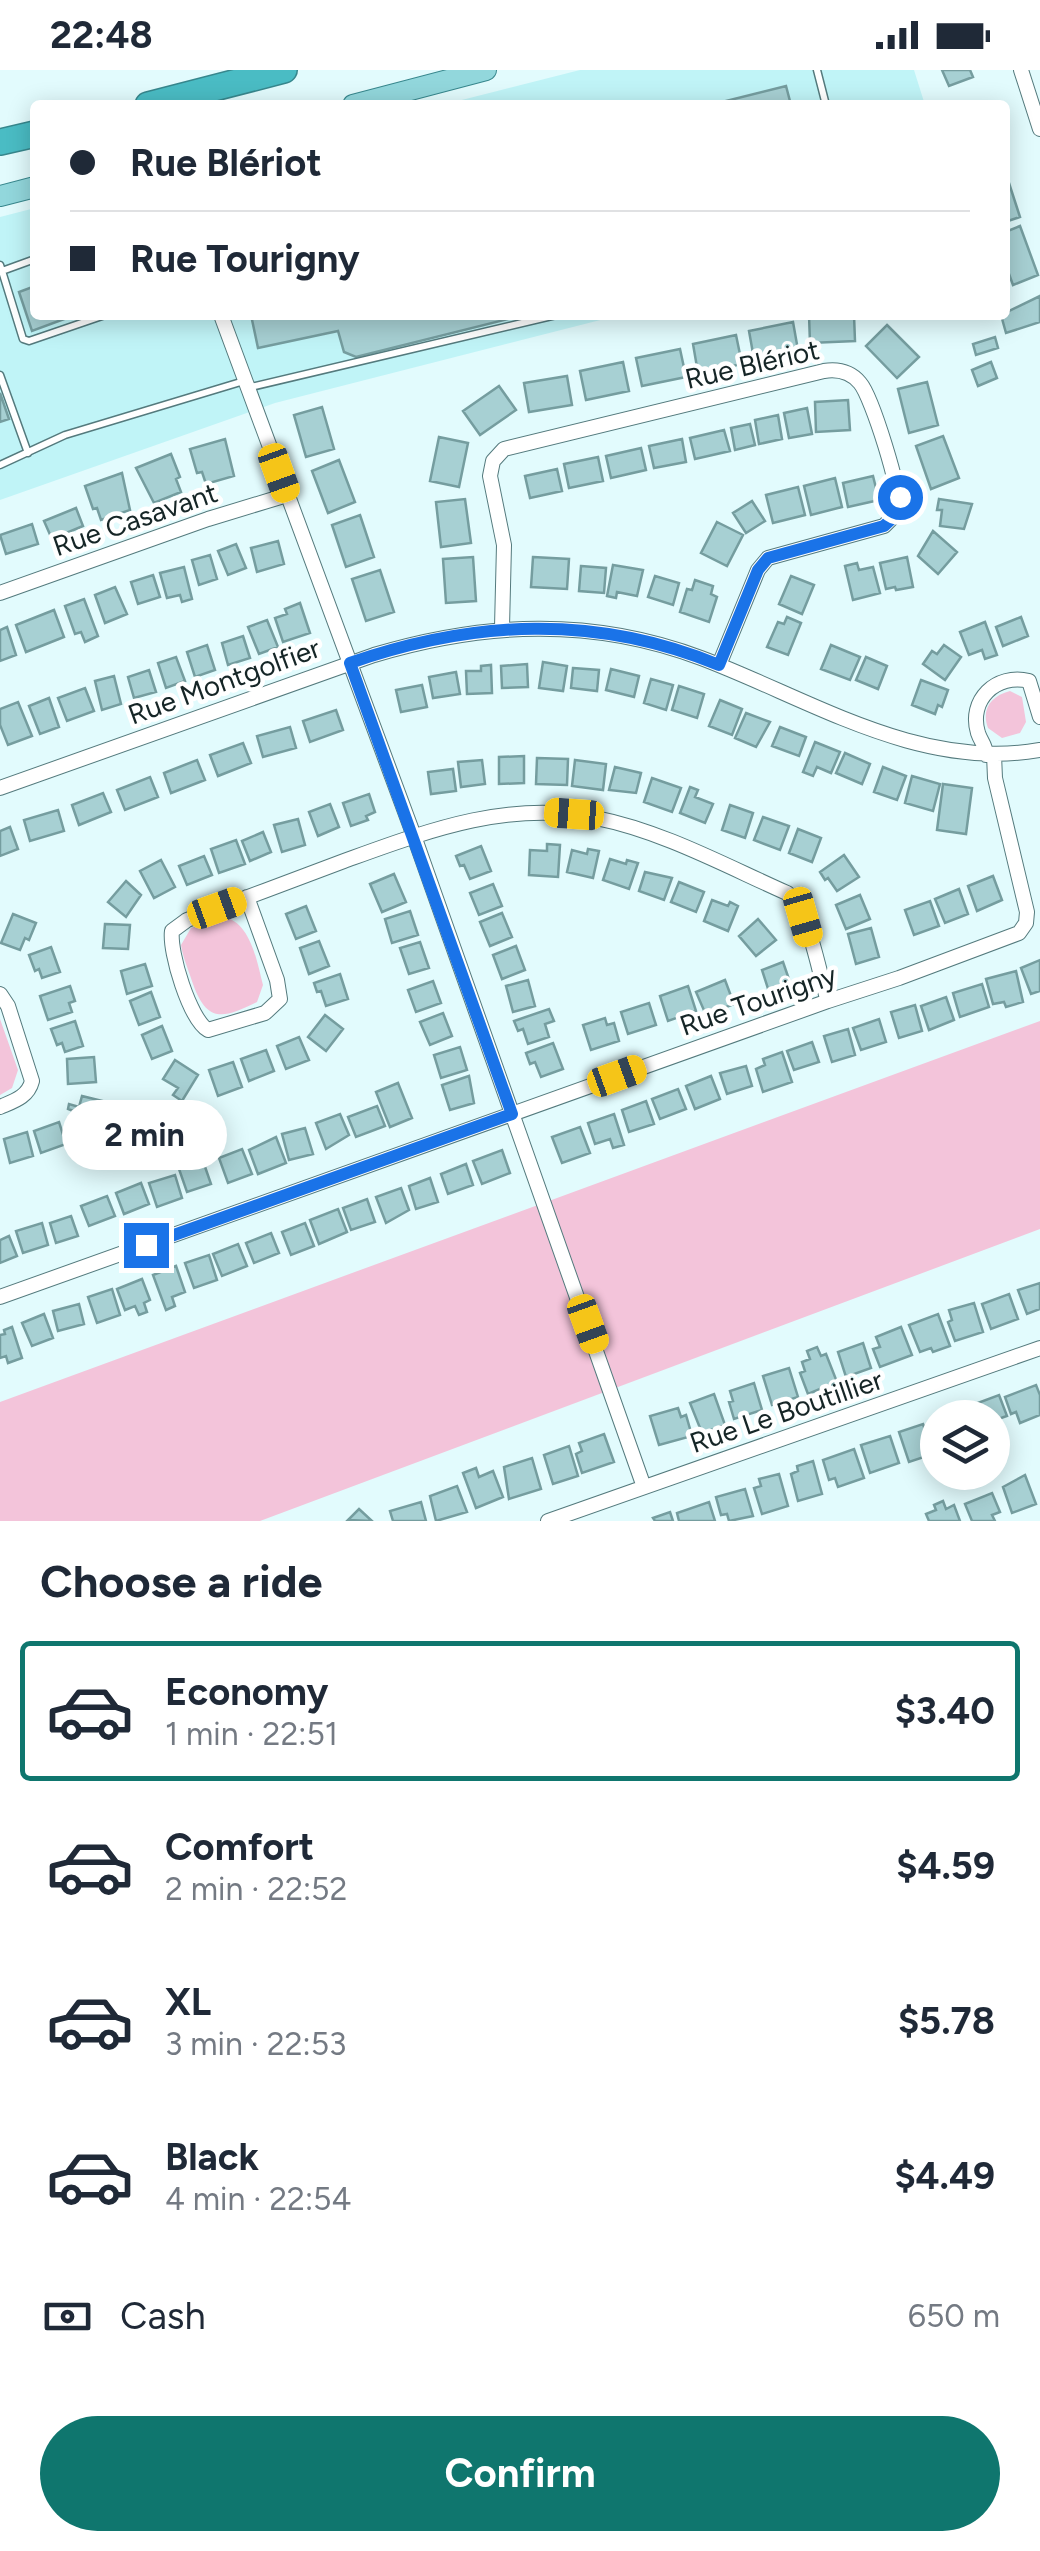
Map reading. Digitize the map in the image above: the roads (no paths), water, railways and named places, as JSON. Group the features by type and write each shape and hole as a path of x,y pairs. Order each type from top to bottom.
{"highway":[{"path":"167,100 284,70"},
{"path":"0,142 30,135"}],"main road":[{"path":"372,100 486,70"},
{"path":"0,196 30,188"}],"street":[{"path":"1021,70 1040,129"},
{"path":"223,320 414,836 644,1487"},
{"name":"Rue Blériot","path":"502,628 504,545 490,476 493,461 504,449 824,371 846,373 859,381 868,400 897,488 899,512 884,526 768,558 758,570 719,665"},
{"name":"Rue Casavant","path":"0,593 208,518 287,495"},
{"name":"Rue Montgolfier","path":"0,788 350,663 433,638 502,628 569,630 664,646 902,740 936,748 990,755 1040,750"},
{"path":"990,755 976,730 980,700 989,688 1018,679 1028,681 1040,717"},
{"name":"Rue Tourigny","path":"0,1297 996,943 1022,930 1027,912 990,755"},
{"path":"247,897 280,999 265,1013 208,1030 201,1026 194,1012 170,947 172,931 181,922 247,897 414,836 466,820 531,812 593,818 656,836 793,897 803,917 828,1000"},
{"path":"0,994 8,1006 32,1081 24,1096 0,1107"},
{"name":"Rue Le Boutillier","path":"548,1521 1040,1348"}],"lane":[{"path":"817,70 825,100"},
{"path":"30,260 1,268 24,339 29,341 91,320"},
{"path":"0,466 65,435 246,384 534,320"},
{"path":"0,375 28,452"}]}
